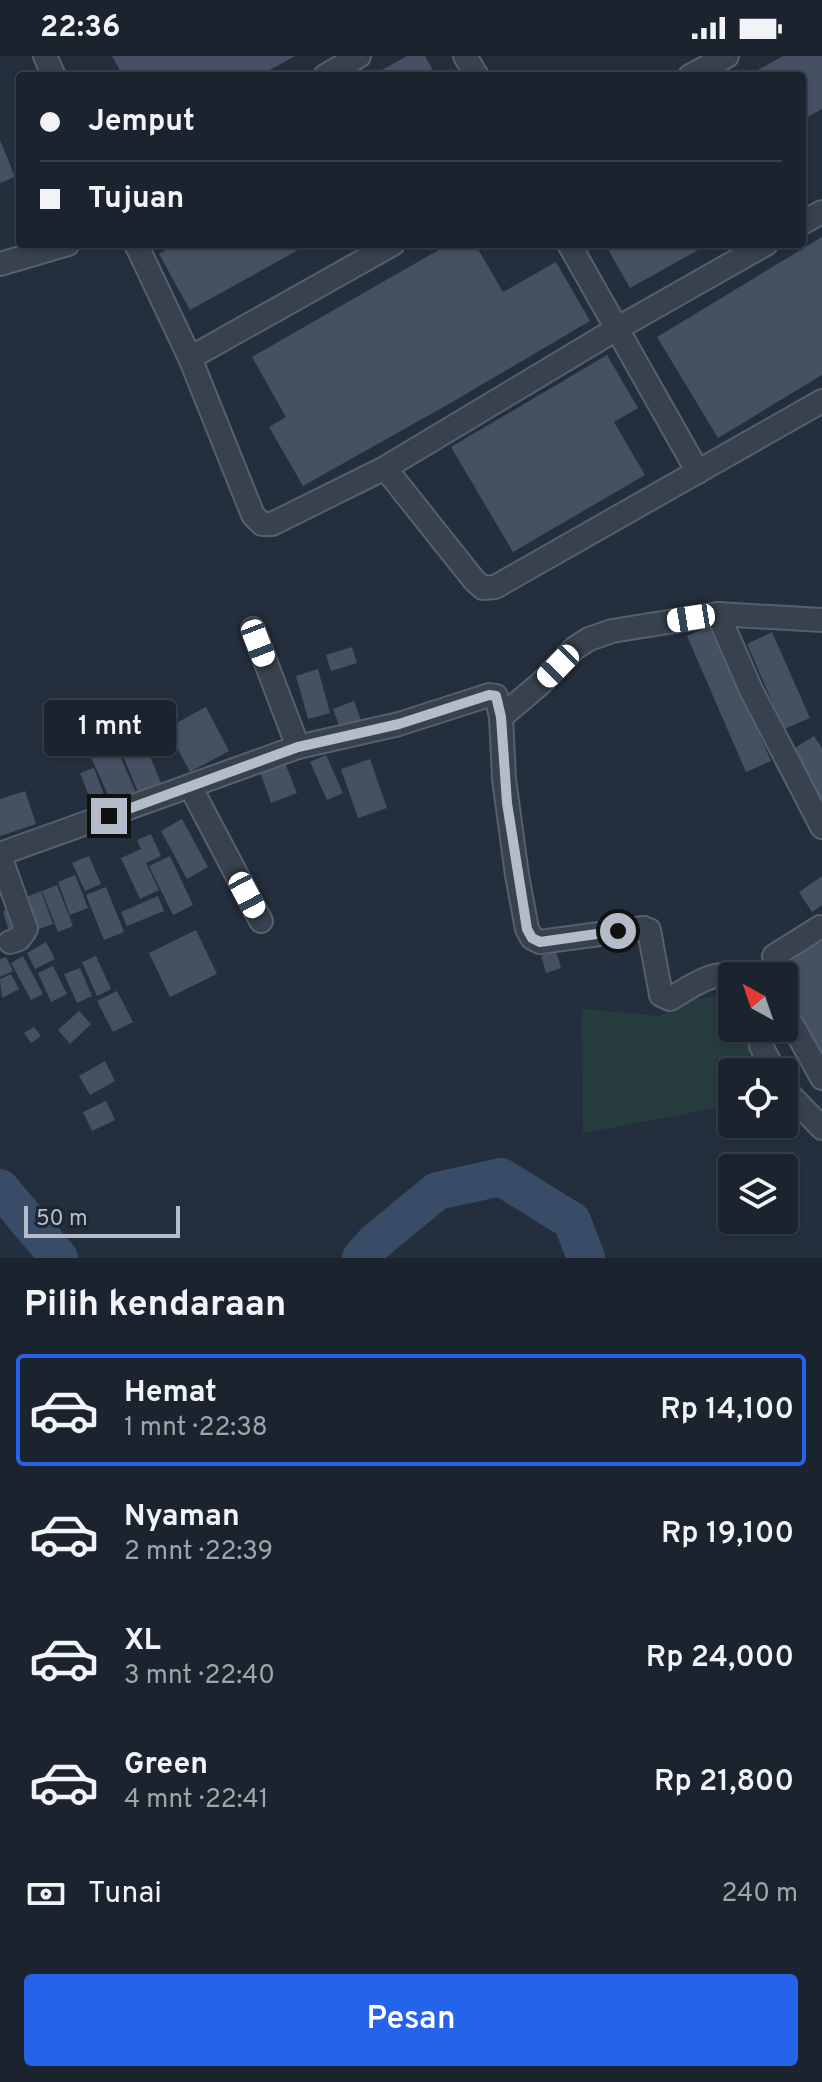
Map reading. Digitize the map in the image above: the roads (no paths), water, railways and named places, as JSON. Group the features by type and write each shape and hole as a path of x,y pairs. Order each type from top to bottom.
{"street":[{"path":"332,72 359,56"},
{"path":"697,72 727,56"},
{"path":"0,264 54,248"},
{"path":"138,248 190,358 253,515 262,524 272,524 385,468 618,328 759,248"},
{"path":"190,358 386,248"},
{"path":"571,248 698,472"},
{"path":"385,468 483,588 495,587 822,401"},
{"path":"718,614 751,690 822,827"},
{"path":"501,717 540,684 575,648 612,631 718,614 822,620"},
{"path":"253,629 298,747"},
{"path":"10,942 19,939 26,929 0,855 298,747 399,724 489,695 496,696 498,700 515,861 527,929 532,938 540,942 644,928 649,930 661,995 670,999 706,978 718,975"},
{"path":"191,788 261,921"},
{"path":"774,956 821,929"},
{"path":"798,1035 822,1078"},
{"path":"798,1103 822,1128"}],"waterway":[{"path":"361,1258 375,1242 437,1191 501,1177 572,1221 586,1258"},
{"path":"0,1188 59,1258"}]}
